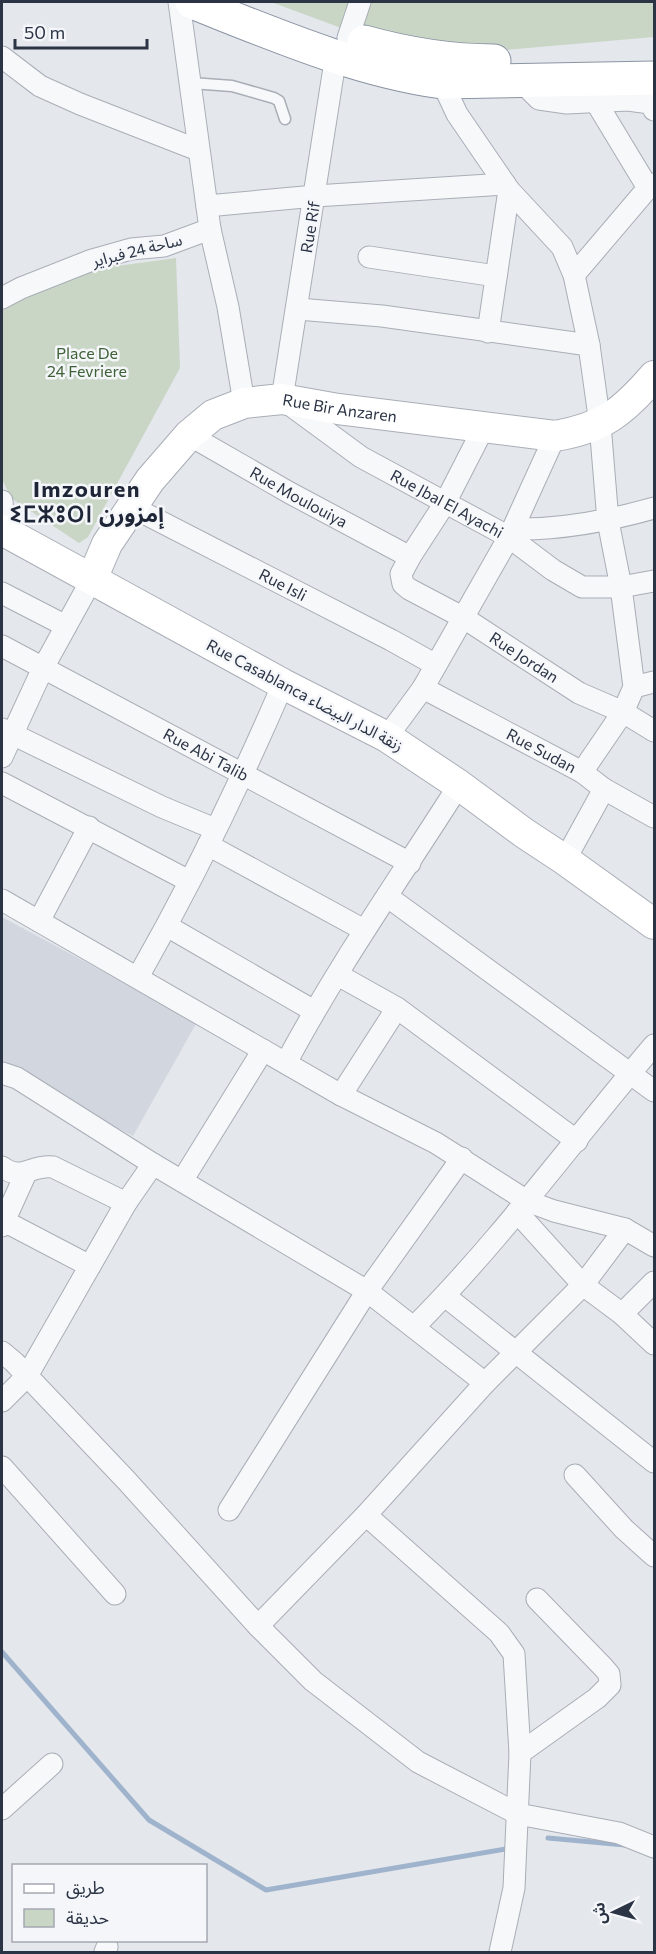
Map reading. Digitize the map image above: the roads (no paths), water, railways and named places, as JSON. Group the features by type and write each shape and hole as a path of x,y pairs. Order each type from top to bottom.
{"highway":[{"path":"192,2 293,41 342,47 464,61 534,61 654,56"},
{"path":"248,2 410,78 442,82 654,78"}],"main road":[{"name":"Rue Bir Anzaren","path":"92,579 107,544 130,506 150,480 189,435 213,416 244,403 282,399 338,409 555,436 581,431 600,424 639,394 654,376"},
{"name":"Rue Casablanca زنقة الدار البيضاء","path":"3,531 283,684 387,737 459,785 654,924"}],"street":[{"path":"180,2 210,229 228,307 244,403"},
{"name":"Rue Rif","path":"282,399 342,47 360,2"},
{"path":"2,57 40,86 198,150"},
{"path":"520,80 539,99 567,103 628,100 650,103 654,110"},
{"path":"442,82 457,114 507,187 562,247 574,276 589,345 600,424 608,521 644,684 582,772"},
{"path":"574,276 651,186 596,102"},
{"path":"207,206 315,196 507,187"},
{"path":"488,332 507,187"},
{"name":"ساحة 24 فبراير","path":"2,298 21,288 92,261 131,249 164,246 210,229"},
{"path":"369,257 496,276"},
{"path":"298,309 382,316 589,345"},
{"name":"Rue Jbal El Ayachi","path":"282,399 361,457 445,503 511,533 553,570 582,587 621,587 654,581"},
{"path":"406,565 445,503 483,427"},
{"name":"Rue Moulouiya","path":"189,435 290,493 406,565"},
{"path":"387,737 423,688 464,618 511,533 555,436"},
{"path":"2,501 3,531"},
{"name":"Rue Isli","path":"130,506 436,665"},
{"path":"511,533 608,521 654,508"},
{"name":"Rue Jordan","path":"406,565 403,584 409,589 464,618 579,693 623,712 654,731"},
{"path":"2,757 7,732 92,579"},
{"path":"2,593 66,626"},
{"name":"Rue Abi Talib","path":"2,646 410,863"},
{"path":"138,977 167,926 244,776 283,684"},
{"name":"Rue Sudan","path":"423,688 582,772 604,789 654,817"},
{"path":"7,732 162,807 364,930"},
{"path":"2,783 189,880"},
{"path":"286,1063 314,1011 364,930 388,897 459,785"},
{"path":"565,860 604,789"},
{"path":"39,921 89,827"},
{"path":"388,897 654,1091"},
{"path":"2,900 341,1095 462,1158 522,1206 583,1285 622,1314 654,1344"},
{"path":"167,926 314,1011"},
{"path":"338,975 397,1008 577,1141"},
{"path":"341,1095 397,1008"},
{"path":"414,1328 445,1296 522,1206 654,1045"},
{"path":"182,1180 263,1050"},
{"path":"2,1073 18,1078 153,1164 367,1291 485,1383"},
{"path":"229,1510 367,1291 462,1158"},
{"path":"2,1401 27,1376 126,1203 153,1164"},
{"path":"2,1167 17,1174 26,1173 40,1165 53,1167 126,1203"},
{"path":"26,1173 2,1223 90,1266"},
{"path":"522,1206 555,1211 626,1229 654,1246"},
{"path":"258,1626 366,1515 515,1351 583,1285 626,1229"},
{"path":"622,1314 654,1282"},
{"path":"445,1296 654,1462"},
{"path":"2,1352 126,1479 258,1626 314,1681 418,1762 518,1814 619,1833 654,1847"},
{"path":"2,1467 115,1594"},
{"path":"575,1475 624,1530 654,1556"},
{"path":"366,1515 499,1632 514,1654 520,1753 518,1814 514,1888 509,1920 500,1953"},
{"path":"520,1753 597,1698 610,1685 609,1674 603,1666 537,1599"},
{"path":"2,1809 52,1764"}],"lane":[{"path":"191,83 232,86 274,98 279,101 285,119"}],"waterway":[{"path":"2,1652 149,1820 266,1890 511,1848"},
{"path":"548,1838 625,1845"}],"district":[{"name":"Imzouren ⵉⵎⵣⵓⵔⵏ إمزورن","path":"87,502"}],"park label":[{"name":"Place De 24 Fevriere","path":"87,362"}]}
